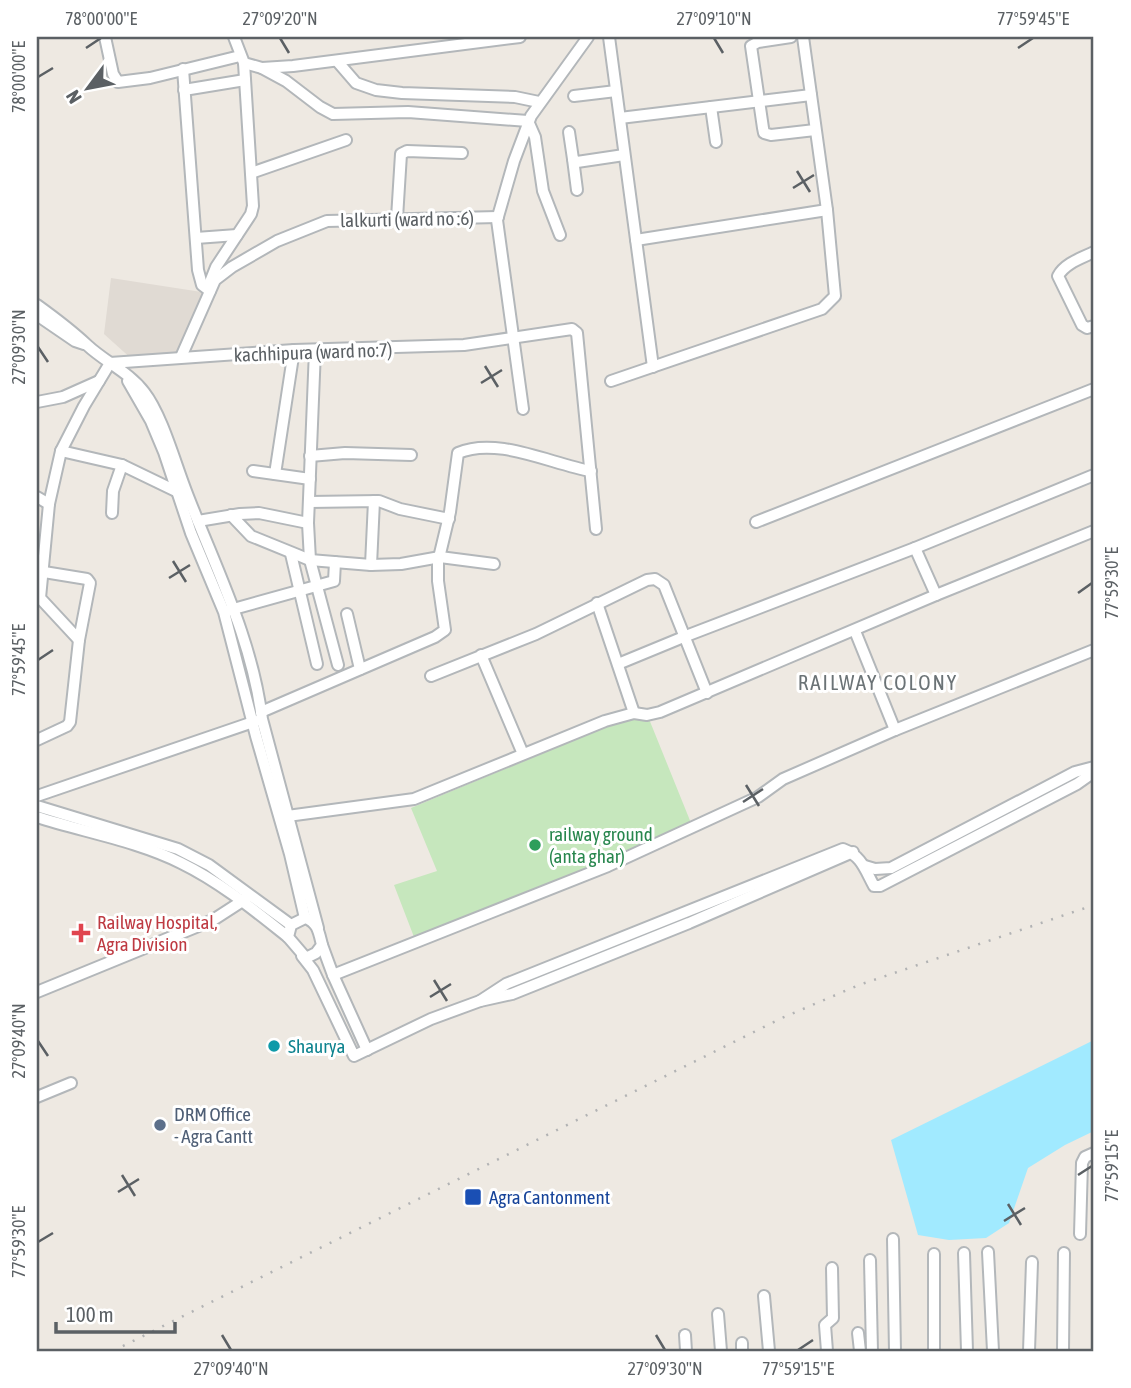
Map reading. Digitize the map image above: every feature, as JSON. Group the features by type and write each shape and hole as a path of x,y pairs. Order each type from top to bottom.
{"street":[{"path":"105,37 113,74 118,82 131,82 183,69 242,59 286,81 333,114 408,112 528,121"},
{"path":"181,357 210,290 211,277 254,206 245,80 242,59 234,37"},
{"path":"262,68 520,37"},
{"path":"523,409 498,217 528,121 588,37"},
{"path":"609,37 653,367"},
{"path":"792,37 758,42 751,46 762,128 767,135 816,130"},
{"path":"611,381 822,309 835,296 827,210 803,37"},
{"path":"337,61 356,83 376,90 515,97 539,102"},
{"path":"183,69 200,281 203,287 210,290"},
{"path":"184,90 245,80"},
{"path":"574,96 616,92"},
{"path":"620,118 811,95"},
{"path":"711,107 716,142"},
{"path":"528,121 535,135 543,191 560,235"},
{"path":"569,132 577,190"},
{"path":"251,173 346,140"},
{"path":"397,218 401,154 407,151 462,153"},
{"path":"573,159 583,162 624,155"},
{"path":"636,240 827,210"},
{"name":"lalkurti (ward no :6)","path":"210,290 223,273 277,241 327,221 498,217"},
{"path":"196,238 237,235"},
{"path":"1094,252 1071,263 1059,272 1058,276 1082,325 1087,328 1094,326"},
{"path":"39,313 77,334 87,345 125,373 198,521 230,611"},
{"name":"kachhipura (ward no:7)","path":"110,363 294,350 431,348 569,328 577,333 591,471"},
{"path":"275,474 294,350"},
{"path":"316,350 308,523 310,561 338,665"},
{"path":"79,640 38,595 44,572 49,504 61,451 72,426 110,363"},
{"path":"37,402 64,397 99,381"},
{"path":"756,522 1094,389"},
{"path":"37,796 258,718 445,630 438,581 440,557 449,519 457,456 461,451 486,448 510,450 591,471 596,529"},
{"path":"61,451 122,465 182,493"},
{"path":"310,456 345,453 411,455"},
{"path":"112,513 113,491 122,465"},
{"path":"253,471 310,479"},
{"path":"618,664 1094,475"},
{"path":"182,493 191,533 230,611 242,628 258,691 258,718 284,817 332,975 367,1050"},
{"path":"37,497 49,504"},
{"path":"309,502 374,501 449,519"},
{"path":"371,565 374,501"},
{"path":"198,521 259,513 308,523"},
{"path":"231,515 251,536 310,561 371,565 410,564 440,557 494,564"},
{"path":"284,817 410,800 605,721 634,713 647,715 660,712 1094,531"},
{"path":"915,548 936,595"},
{"path":"290,554 317,664"},
{"path":"230,611 334,581 334,562"},
{"path":"37,740 70,722 79,640 90,583 87,579 44,572"},
{"path":"431,676 536,634 647,579 660,581 664,585 707,693"},
{"path":"597,603 634,713"},
{"path":"347,614 360,669"},
{"path":"856,631 895,730"},
{"path":"332,975 608,866 758,797 783,779 895,730 1094,650"},
{"path":"481,655 523,754"},
{"path":"37,806 153,840 209,865 288,937 313,970 352,1056 480,1001 506,984 843,849 853,852 865,866 874,886 880,886 1075,772 1094,767"},
{"path":"865,866 891,869 1077,784 1094,772"},
{"path":"37,817 172,859 247,898 291,925"},
{"path":"284,817 305,918"},
{"path":"37,992 213,920 247,898"},
{"path":"288,937 291,925 305,918 313,921 318,928"},
{"path":"302,956 309,957 322,945"},
{"path":"37,1097 71,1083"},
{"path":"1080,1234 1082,1163 1085,1157 1094,1153"},
{"path":"893,1239 895,1351"},
{"path":"988,1252 993,1351"},
{"path":"964,1253 968,1351"},
{"path":"1063,1351 1064,1253"},
{"path":"933,1254 934,1351"},
{"path":"870,1260 872,1351"},
{"path":"1029,1351 1032,1262"},
{"path":"827,1351 825,1325 832,1322 833,1318 832,1268"},
{"path":"764,1296 769,1351"},
{"path":"718,1314 721,1351"},
{"path":"858,1333 860,1351"},
{"path":"685,1335 686,1351"}],"shaded area":[{"path":"111,278 208,293 181,357 134,361 104,334"}],"green space":[{"name":"railway ground (anta ghar)","path":"630,717 649,719 691,823 596,867 414,937 394,885 437,871 411,808"}],"water":[{"path":"1094,1040 1094,1131 1028,1168 1009,1223 986,1238 949,1240 918,1235 891,1140"}],"railway":[{"path":"113,1351 782,1018 859,985 1094,905"}],"place":[{"name":"railway ground (anta ghar)","path":"535,845"},
{"name":"Railway Hospital, Agra Division","path":"81,933"},
{"name":"Shaurya","path":"274,1046"},
{"name":"DRM Office - Agra Cantt","path":"160,1125"},
{"name":"Agra Cantonment","path":"473,1197"}],"district":[{"name":"RAILWAY COLONY","path":"878,683"}]}
